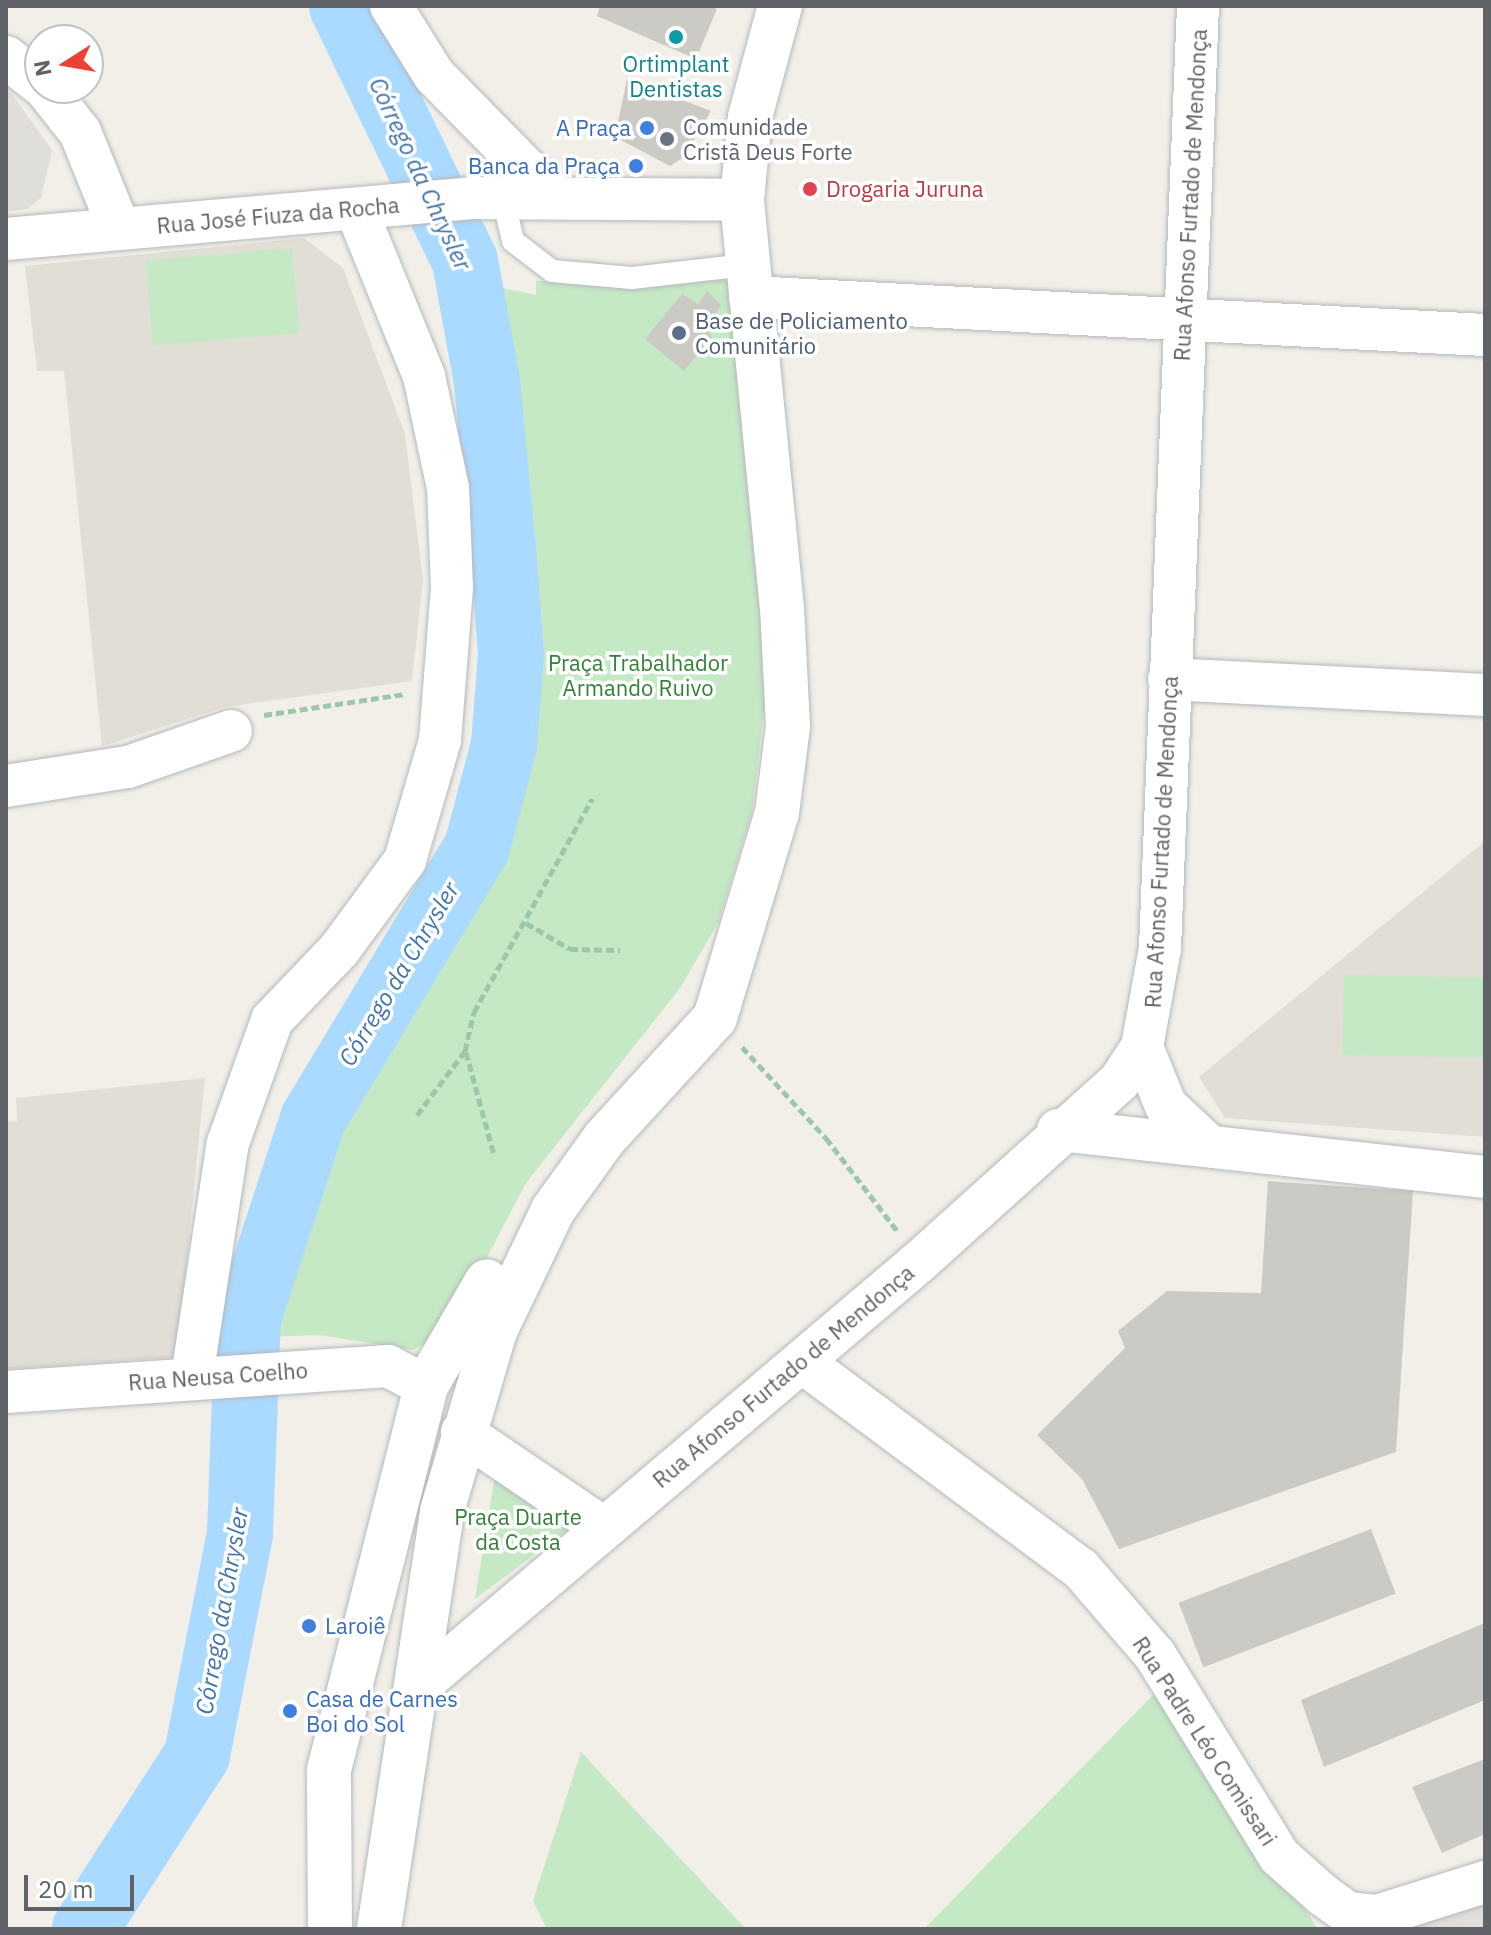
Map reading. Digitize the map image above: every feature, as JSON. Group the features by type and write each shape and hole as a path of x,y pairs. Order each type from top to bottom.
{"main road":[{"path":"379,1929 398,1769 420,1685 442,1511 462,1432 495,1331 553,1210 604,1139 715,1018 777,813 788,726 742,200 750,117 780,6"},
{"path":"330,1929 329,1770 426,1386 538,1195 604,1139"},
{"path":"426,1386 442,1511"}],"street":[{"name":"Rua Afonso Furtado de Mendonça","path":"420,1685 602,1527 920,1261 1058,1130 1119,1082 1142,1047 1160,948 1198,6"},
{"path":"397,10 434,75 553,196"},
{"path":"6,57 24,71"},
{"path":"58,104 80,132 119,228"},
{"name":"Rua José Fiuza da Rocha","path":"6,239 489,198 553,196 742,200"},
{"path":"206,1377 228,1143 272,1020 339,950 405,860 430,784 444,691 452,587 438,432 402,314 356,209"},
{"path":"748,281 1184,317 1485,335"},
{"path":"1169,679 1485,695"},
{"path":"6,786 128,767 231,731"},
{"path":"1142,1047 1166,1106 1209,1146"},
{"path":"1058,1130 1485,1177"},
{"name":"Rua Padre Léo Comissari","path":"802,1362 1081,1569 1155,1655 1279,1856 1323,1895 1348,1913 1377,1916 1485,1882"},
{"name":"Rua Neusa Coelho","path":"6,1392 388,1366 426,1386"},
{"path":"462,1432 602,1527"}],"lane":[{"path":"489,198 513,241 552,271 632,278 748,281"}],"path":[{"path":"231,731 253,717 444,691"},
{"path":"417,1115 465,1051 474,1012 592,799"},
{"path":"526,923 570,949 620,950"},
{"path":"715,1018 826,1138 920,1261"},
{"path":"465,1051 494,1155"}],"shaded area":[{"path":"6,86 52,150 41,198 27,209 6,212"},
{"path":"304,238 343,268 405,434 423,580 412,681 225,707 102,746 64,371 37,371 25,266"},
{"path":"1485,841 1485,1137 1225,1118 1199,1077"},
{"path":"205,1078 177,1357 6,1369 6,1122 17,1121 16,1098"},
{"path":"1485,1896 1485,1929 1399,1929"}],"green space":[{"path":"292,248 299,333 153,345 146,261"},
{"name":"Praça Trabalhador Armando Ruivo","path":"733,280 768,677 752,812 718,923 680,988 526,1183 451,1326 414,1350 319,1335 263,1337 326,1130 487,850 511,750 516,566 510,418 493,286 536,295 536,281"},
{"path":"1344,975 1485,977 1484,1057 1343,1055"},
{"name":"Praça Duarte da Costa","path":"495,1476 571,1527 475,1599"},
{"path":"1156,1692 1318,1929 924,1929"},
{"path":"581,1752 746,1929 547,1929 533,1901"}],"building":[{"name":"Ortimplant Dentistas","path":"600,6 708,6 717,9 696,59 597,16"},
{"path":"627,79 711,111 684,157 670,166 615,137"},
{"name":"Base de Policiamento Comunitário","path":"707,291 721,305 707,329 712,337 684,371 645,339 682,294 698,304"},
{"path":"1268,1181 1413,1191 1396,1452 1119,1549 1082,1479 1037,1435 1125,1348 1118,1331 1167,1291 1261,1293"},
{"path":"1371,1529 1396,1593 1203,1667 1179,1603"},
{"path":"1485,1623 1485,1700 1324,1767 1301,1700"},
{"path":"1485,1759 1485,1834 1442,1853 1412,1787"}],"waterway":[{"name":"Córrego da Chrysler","path":"85,1929 197,1755 240,1533 248,1318 313,1119 477,847 504,745 511,655 503,549 487,382 465,261 342,6"}],"place":[{"name":"Ortimplant Dentistas","path":"676,37"},
{"name":"A Praça","path":"647,128"},
{"name":"Comunidade Cristã Deus Forte","path":"667,139"},
{"name":"Banca da Praça","path":"636,166"},
{"name":"Drogaria Juruna","path":"810,189"},
{"name":"Base de Policiamento Comunitário","path":"679,333"},
{"name":"Laroiê","path":"309,1626"},
{"name":"Casa de Carnes Boi do Sol","path":"290,1711"}]}
